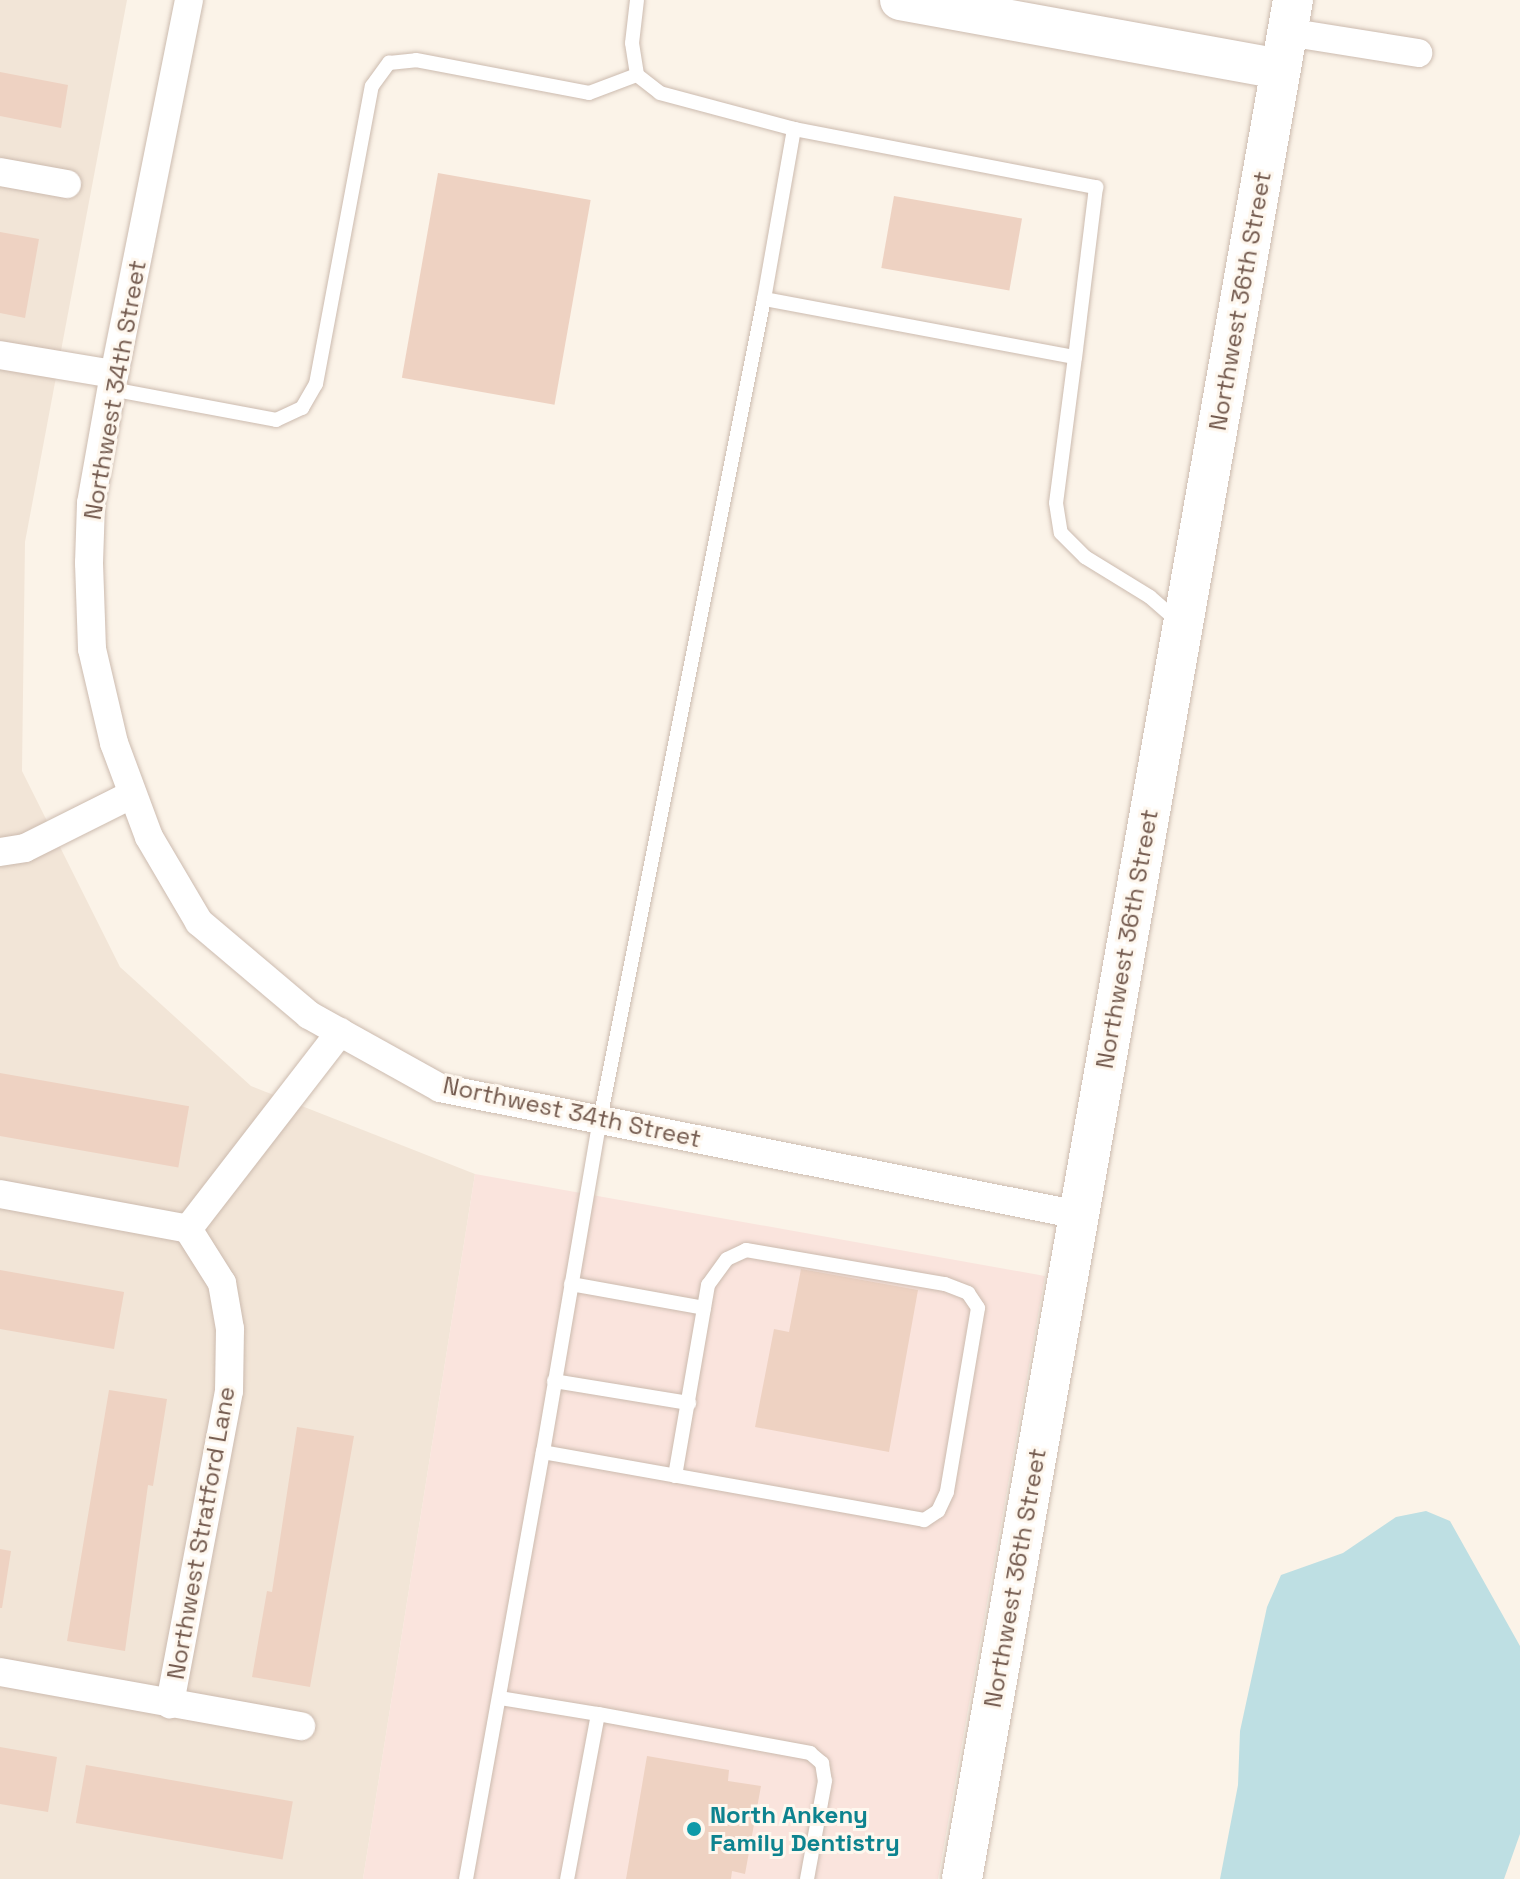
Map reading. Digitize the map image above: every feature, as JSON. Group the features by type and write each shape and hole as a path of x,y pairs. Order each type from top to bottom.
{"main road":[{"path":"900,0 1287,34"},
{"name":"Northwest 36th Street","path":"962,1879 1287,34"}],"street":[{"name":"Northwest 34th Street","path":"189,0 112,382 91,503 92,649 131,795 149,837 199,922 309,1015 440,1088 1079,1215"},
{"path":"1287,34 1418,53"},
{"path":"0,172 67,184"},
{"path":"0,355 112,382"},
{"path":"0,852 25,848 131,795"},
{"path":"0,1194 188,1229 340,1032"},
{"name":"Northwest Stratford Lane","path":"170,1704 229,1391 230,1329 222,1283 188,1229"},
{"path":"0,1672 301,1726"}],"lane":[{"path":"637,0 632,43 637,75 660,93 794,129 1096,187 1056,503 1061,533 1085,557 1150,597 1182,625"},
{"path":"112,382 276,420 302,408 316,384 372,86 389,63 416,60 589,93 637,75"},
{"path":"466,1879 600,1119 764,299 794,129"},
{"path":"764,299 1075,357"},
{"path":"543,1452 675,1476 924,1520 938,1511 947,1492 978,1308 968,1293 945,1284 746,1250 727,1259 708,1285 675,1476"},
{"path":"571,1284 704,1308"},
{"path":"554,1381 689,1403"},
{"path":"500,1698 810,1753 822,1763 825,1781 807,1879"},
{"path":"567,1879 598,1714"}],"shaded area":[{"path":"0,0 127,0 25,542 22,771 120,967 251,1086 475,1174 363,1879 0,1879"},
{"path":"475,1174 1045,1276 938,1879 363,1879"}],"water":[{"path":"1426,1511 1450,1521 1520,1646 1520,1834 1504,1879 1220,1879 1238,1785 1240,1731 1267,1607 1281,1575 1343,1553 1396,1517"}],"building":[{"path":"0,72 68,85 61,128 0,116"},
{"path":"438,173 591,200 555,405 402,378"},
{"path":"894,196 1022,219 1009,290 881,268"},
{"path":"0,232 39,239 25,318 0,313"},
{"path":"0,1073 189,1106 178,1167 0,1136"},
{"path":"801,1269 918,1290 889,1452 755,1427 774,1329 789,1332"},
{"path":"0,1270 124,1292 114,1349 0,1329"},
{"path":"109,1390 167,1399 153,1486 148,1485 125,1651 67,1641"},
{"path":"297,1427 354,1436 310,1687 252,1677 267,1591 272,1592"},
{"path":"0,1549 11,1551 2,1608 0,1608"},
{"path":"0,1747 57,1757 48,1812 0,1804"},
{"name":"North Ankeny Family Dentistry","path":"647,1756 729,1770 728,1781 761,1786 745,1874 732,1871 731,1879 626,1879"},
{"path":"86,1765 293,1801 283,1860 76,1823"}],"place":[{"name":"North Ankeny Family Dentistry","path":"694,1829"}]}
